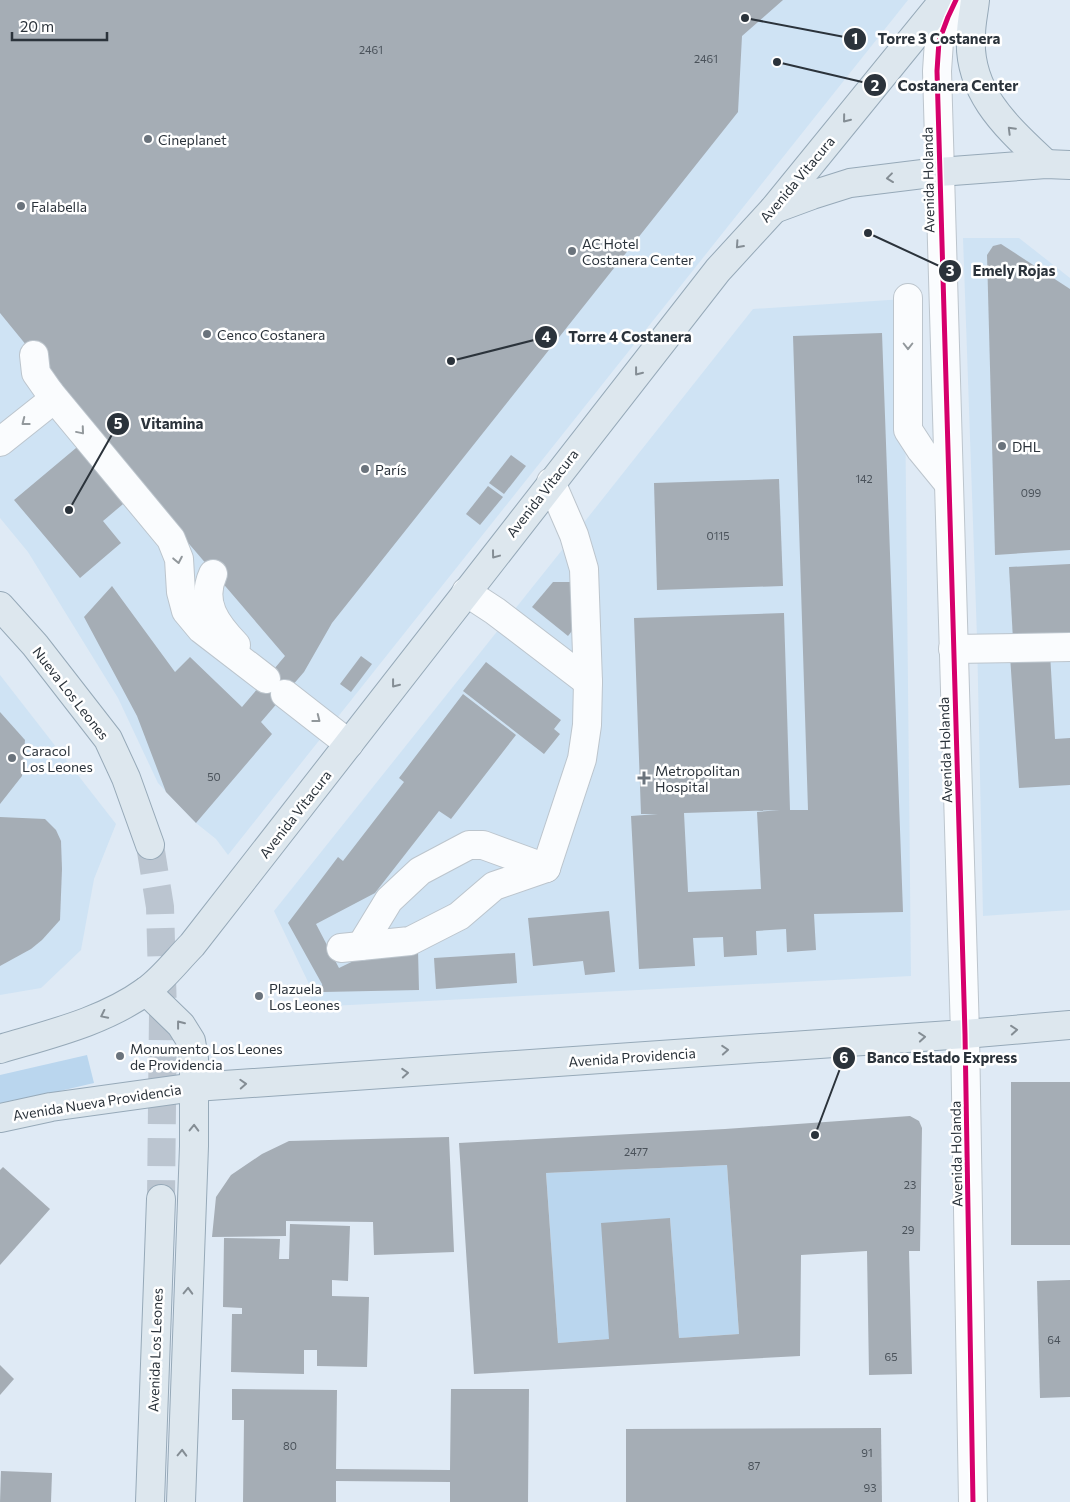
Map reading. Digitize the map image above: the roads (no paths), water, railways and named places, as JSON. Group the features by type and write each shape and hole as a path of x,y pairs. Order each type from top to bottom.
{"main road":[{"name":"Avenida Vitacura","path":"146,991 171,967 210,923 551,482 718,270 773,210 944,0"},
{"path":"975,0 970,35 971,49 977,78 984,94 1004,124 1058,165"},
{"path":"773,210 850,183 939,172 1058,165"},
{"name":"Nueva Los Leones","path":"0,606 34,645 108,739 126,778 150,844"},
{"path":"0,1049 90,1022 115,1010 146,991 181,1025 191,1041 195,1087 181,1502"},
{"name":"Avenida Providencia","path":"195,1087 965,1034 1070,1025"},
{"name":"Avenida Nueva Providencia","path":"0,1118 90,1101 195,1087"},
{"name":"Avenida Los Leones","path":"150,1502 161,1199"}],"street":[{"name":"Avenida Holanda","path":"956,0 940,41 937,71 965,1034 973,1502"},
{"path":"908,298 908,430 921,450 948,483"},
{"path":"34,354 36,373 50,394 171,539 179,559 181,592 186,611 201,629 349,744"},
{"path":"0,442 49,403 50,394"},
{"path":"546,868 582,759 587,725 588,682 584,569 574,535 551,482"},
{"path":"214,574 209,583 209,606 218,623 275,686"},
{"path":"466,592 495,611 588,682"},
{"path":"953,650 1070,647"},
{"path":"469,845 482,845 546,868 494,886 459,916 410,941 351,947 389,900 420,871 469,845"}],"tunnel":[{"path":"150,845 160,907 163,1013 161,1199"}],"place":[{"name":"Torre 3 Costanera","path":"745,18"},
{"name":"Costanera Center","path":"777,62"},
{"name":"Cineplanet","path":"148,139"},
{"name":"Falabella","path":"21,206"},
{"name":"Emely Rojas","path":"868,233"},
{"name":"AC Hotel Costanera Center","path":"572,251"},
{"name":"Cenco Costanera","path":"207,334"},
{"name":"Torre 4 Costanera","path":"451,361"},
{"name":"DHL","path":"1002,446"},
{"name":"París","path":"365,469"},
{"name":"Vitamina","path":"69,510"},
{"name":"Caracol Los Leones","path":"12,758"},
{"name":"Metropolitan Hospital","path":"644,778"},
{"name":"Plazuela Los Leones","path":"259,996"},
{"name":"Monumento Los Leones de Providencia","path":"120,1056"},
{"name":"Banco Estado Express","path":"815,1135"}]}
